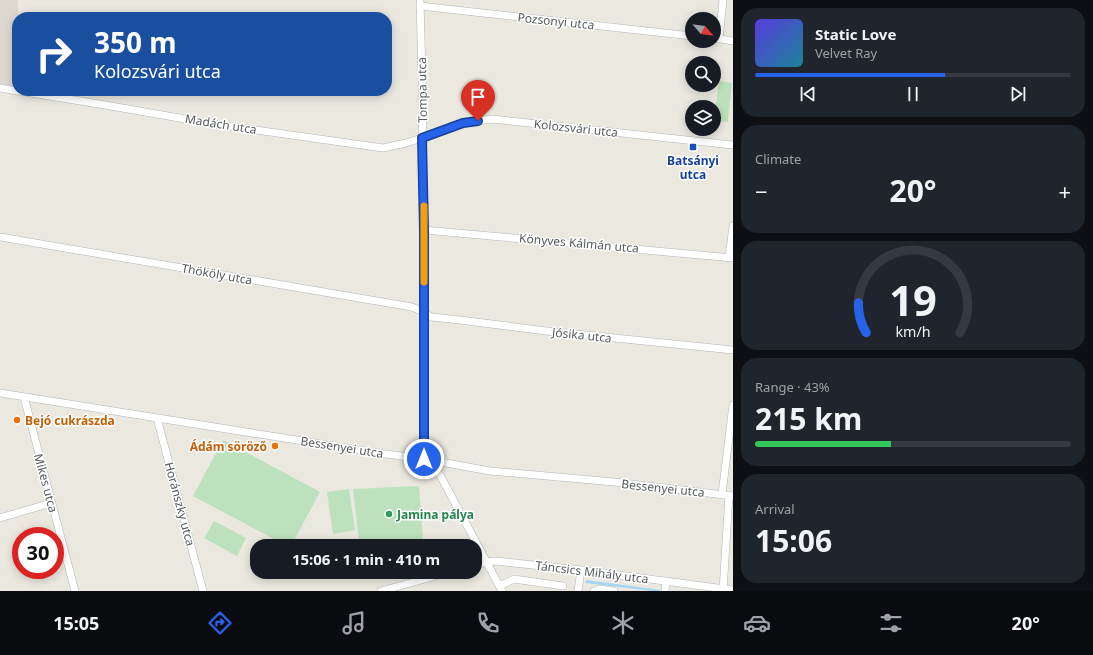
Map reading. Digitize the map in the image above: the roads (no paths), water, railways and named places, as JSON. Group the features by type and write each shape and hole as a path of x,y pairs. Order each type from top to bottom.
{"street":[{"path":"721,13 723,0"},
{"name":"Pozsonyi utca","path":"420,3 685,35"},
{"name":"Tompa utca","path":"420,3 423,114 424,459"},
{"path":"721,40 733,41"},
{"name":"Madách utca","path":"0,88 12,90"},
{"name":"Madách utca","path":"49,96 214,124 383,148 422,138"},
{"name":"Kolozsvári utca","path":"422,138 463,123 492,119 733,145"},
{"path":"731,257 733,226"},
{"name":"Könyves Kálmán utca","path":"424,230 731,257"},
{"name":"Thököly utca","path":"0,237 412,307 431,317"},
{"name":"Jósika utca","path":"431,317 546,331 733,350"},
{"name":"Bessenyei utca","path":"0,393 424,459 490,471 614,482 728,495"},
{"name":"Mikes utca","path":"24,397 75,591"},
{"path":"723,590 733,405"},
{"name":"Horánszky utca","path":"157,418 203,591"},
{"path":"424,459 440,475 501,589 514,579 563,586"},
{"path":"0,518 51,503"},
{"name":"Táncsics Mihály utca","path":"482,563 495,562 581,570 723,590 733,590"},
{"path":"578,591 581,570"},
{"path":"382,591 425,579"},
{"path":"665,591 666,581"},
{"path":"594,591 599,588 614,591"}],"water":[{"path":"586,580 660,590 660,591 586,583"}],"place":[{"name":"Batsányi utca","path":"693,147"},
{"name":"Bejó cukrászda","path":"17,420"},
{"name":"Ádám söröző","path":"275,446"},
{"name":"Jamina pálya","path":"389,514"}]}
